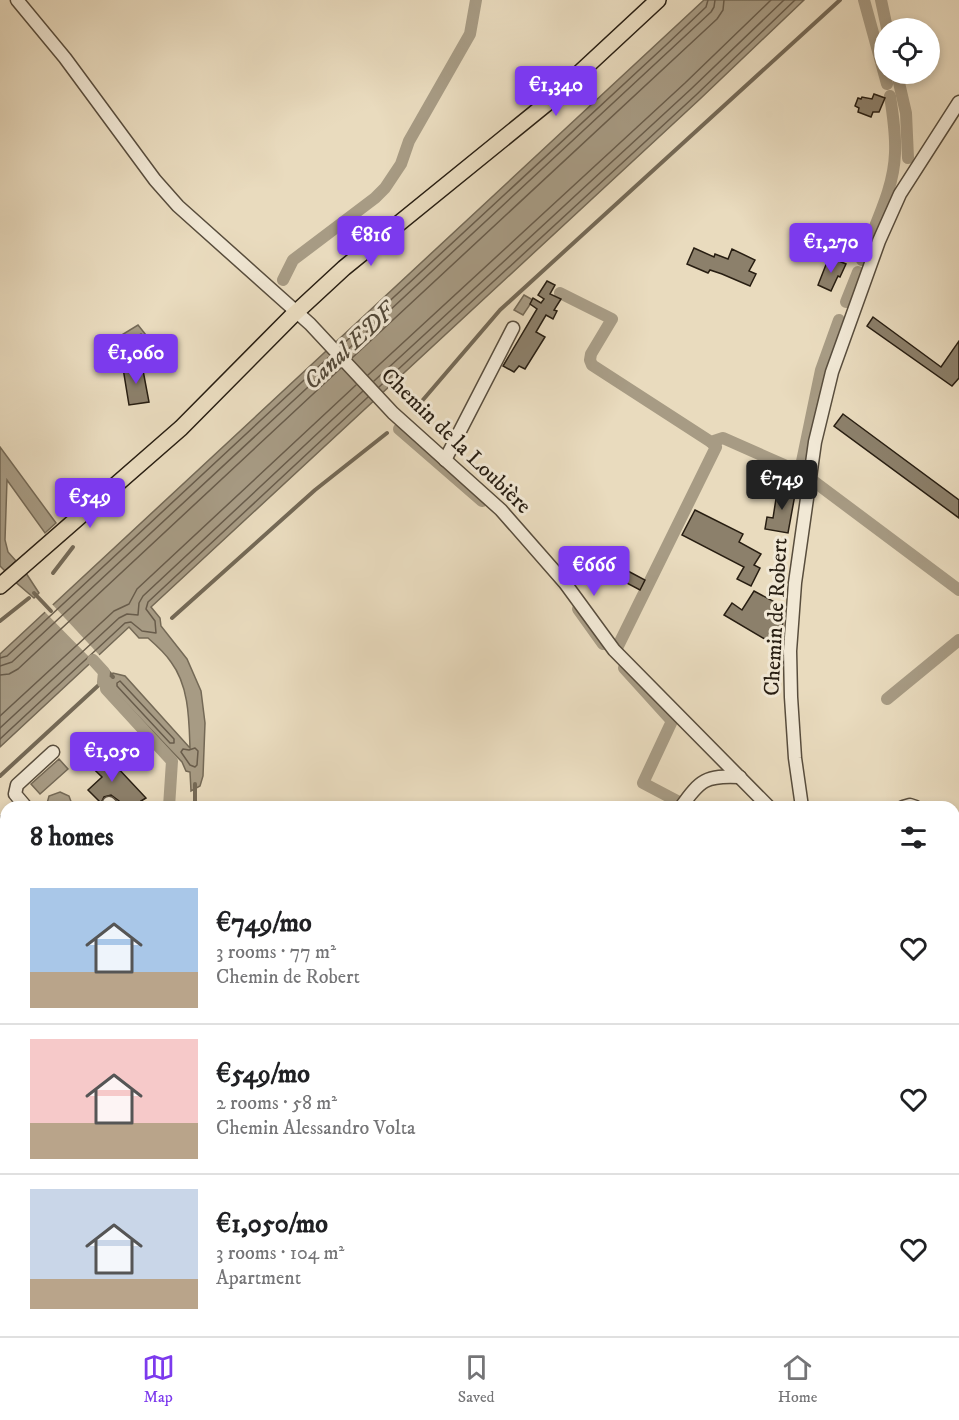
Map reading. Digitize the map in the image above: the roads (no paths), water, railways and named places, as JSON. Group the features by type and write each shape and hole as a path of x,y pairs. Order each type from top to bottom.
{"main road":[{"path":"3,582 181,428 296,312 344,268 546,104 658,0"}],"street":[{"name":"Chemin de la Loubière","path":"17,0 164,190 196,224 310,324 393,413 510,519 565,583 614,650 763,801"},
{"name":"Chemin de Robert","path":"801,801 795,758 790,651 795,583 815,442 832,372 879,241 900,194 959,102"},
{"path":"445,460 513,328"},
{"path":"21,801 15,794 17,785 53,752"},
{"path":"685,801 694,789 710,778 740,777"}],"water":[{"name":"Canal EDF","path":"704,0 804,0 151,607 160,618 161,626 187,659 201,691 205,723 203,776 200,786 191,791 190,772 186,771 182,762 111,688 108,677 113,673 125,676 190,748 187,703 177,671 154,643 148,638 139,638 129,627 0,747 0,654"},
{"path":"524,295 533,300 523,315 514,310"},
{"path":"138,325 146,335 141,334 125,344 120,336"},
{"path":"0,447 56,523 45,533 7,480 5,540 8,552 16,561 5,571 0,566"},
{"path":"24,570 39,593 34,598 13,580"},
{"path":"59,759 68,769 40,794 31,784"},
{"path":"60,792 69,796 71,801 48,801 49,796"}],"waterway":[{"path":"283,280 293,260 385,188 401,164 409,141 470,34 476,0"},
{"path":"422,401 500,310 840,0"},
{"path":"864,0 874,37"},
{"path":"881,0 885,18"},
{"path":"899,84 906,113 908,158"},
{"path":"862,260 887,194 894,167 895,139 890,96"},
{"path":"846,302 858,272"},
{"path":"560,293 612,319 591,354 592,365 711,442 723,438 800,472"},
{"path":"800,471 821,370 839,320"},
{"path":"399,429 482,501"},
{"path":"172,618 315,490 387,433"},
{"path":"618,646 716,447 711,442"},
{"path":"812,480 959,590"},
{"path":"53,573 73,547"},
{"path":"34,593 51,611"},
{"path":"0,621 29,598"},
{"path":"578,609 603,644"},
{"path":"887,699 959,640"},
{"path":"93,656 113,677"},
{"path":"93,660 104,672 103,682 106,683 106,689 172,761 169,801"},
{"path":"624,668 672,721 643,783 677,801"},
{"path":"0,776 101,683"},
{"path":"195,784 195,801"}]}
